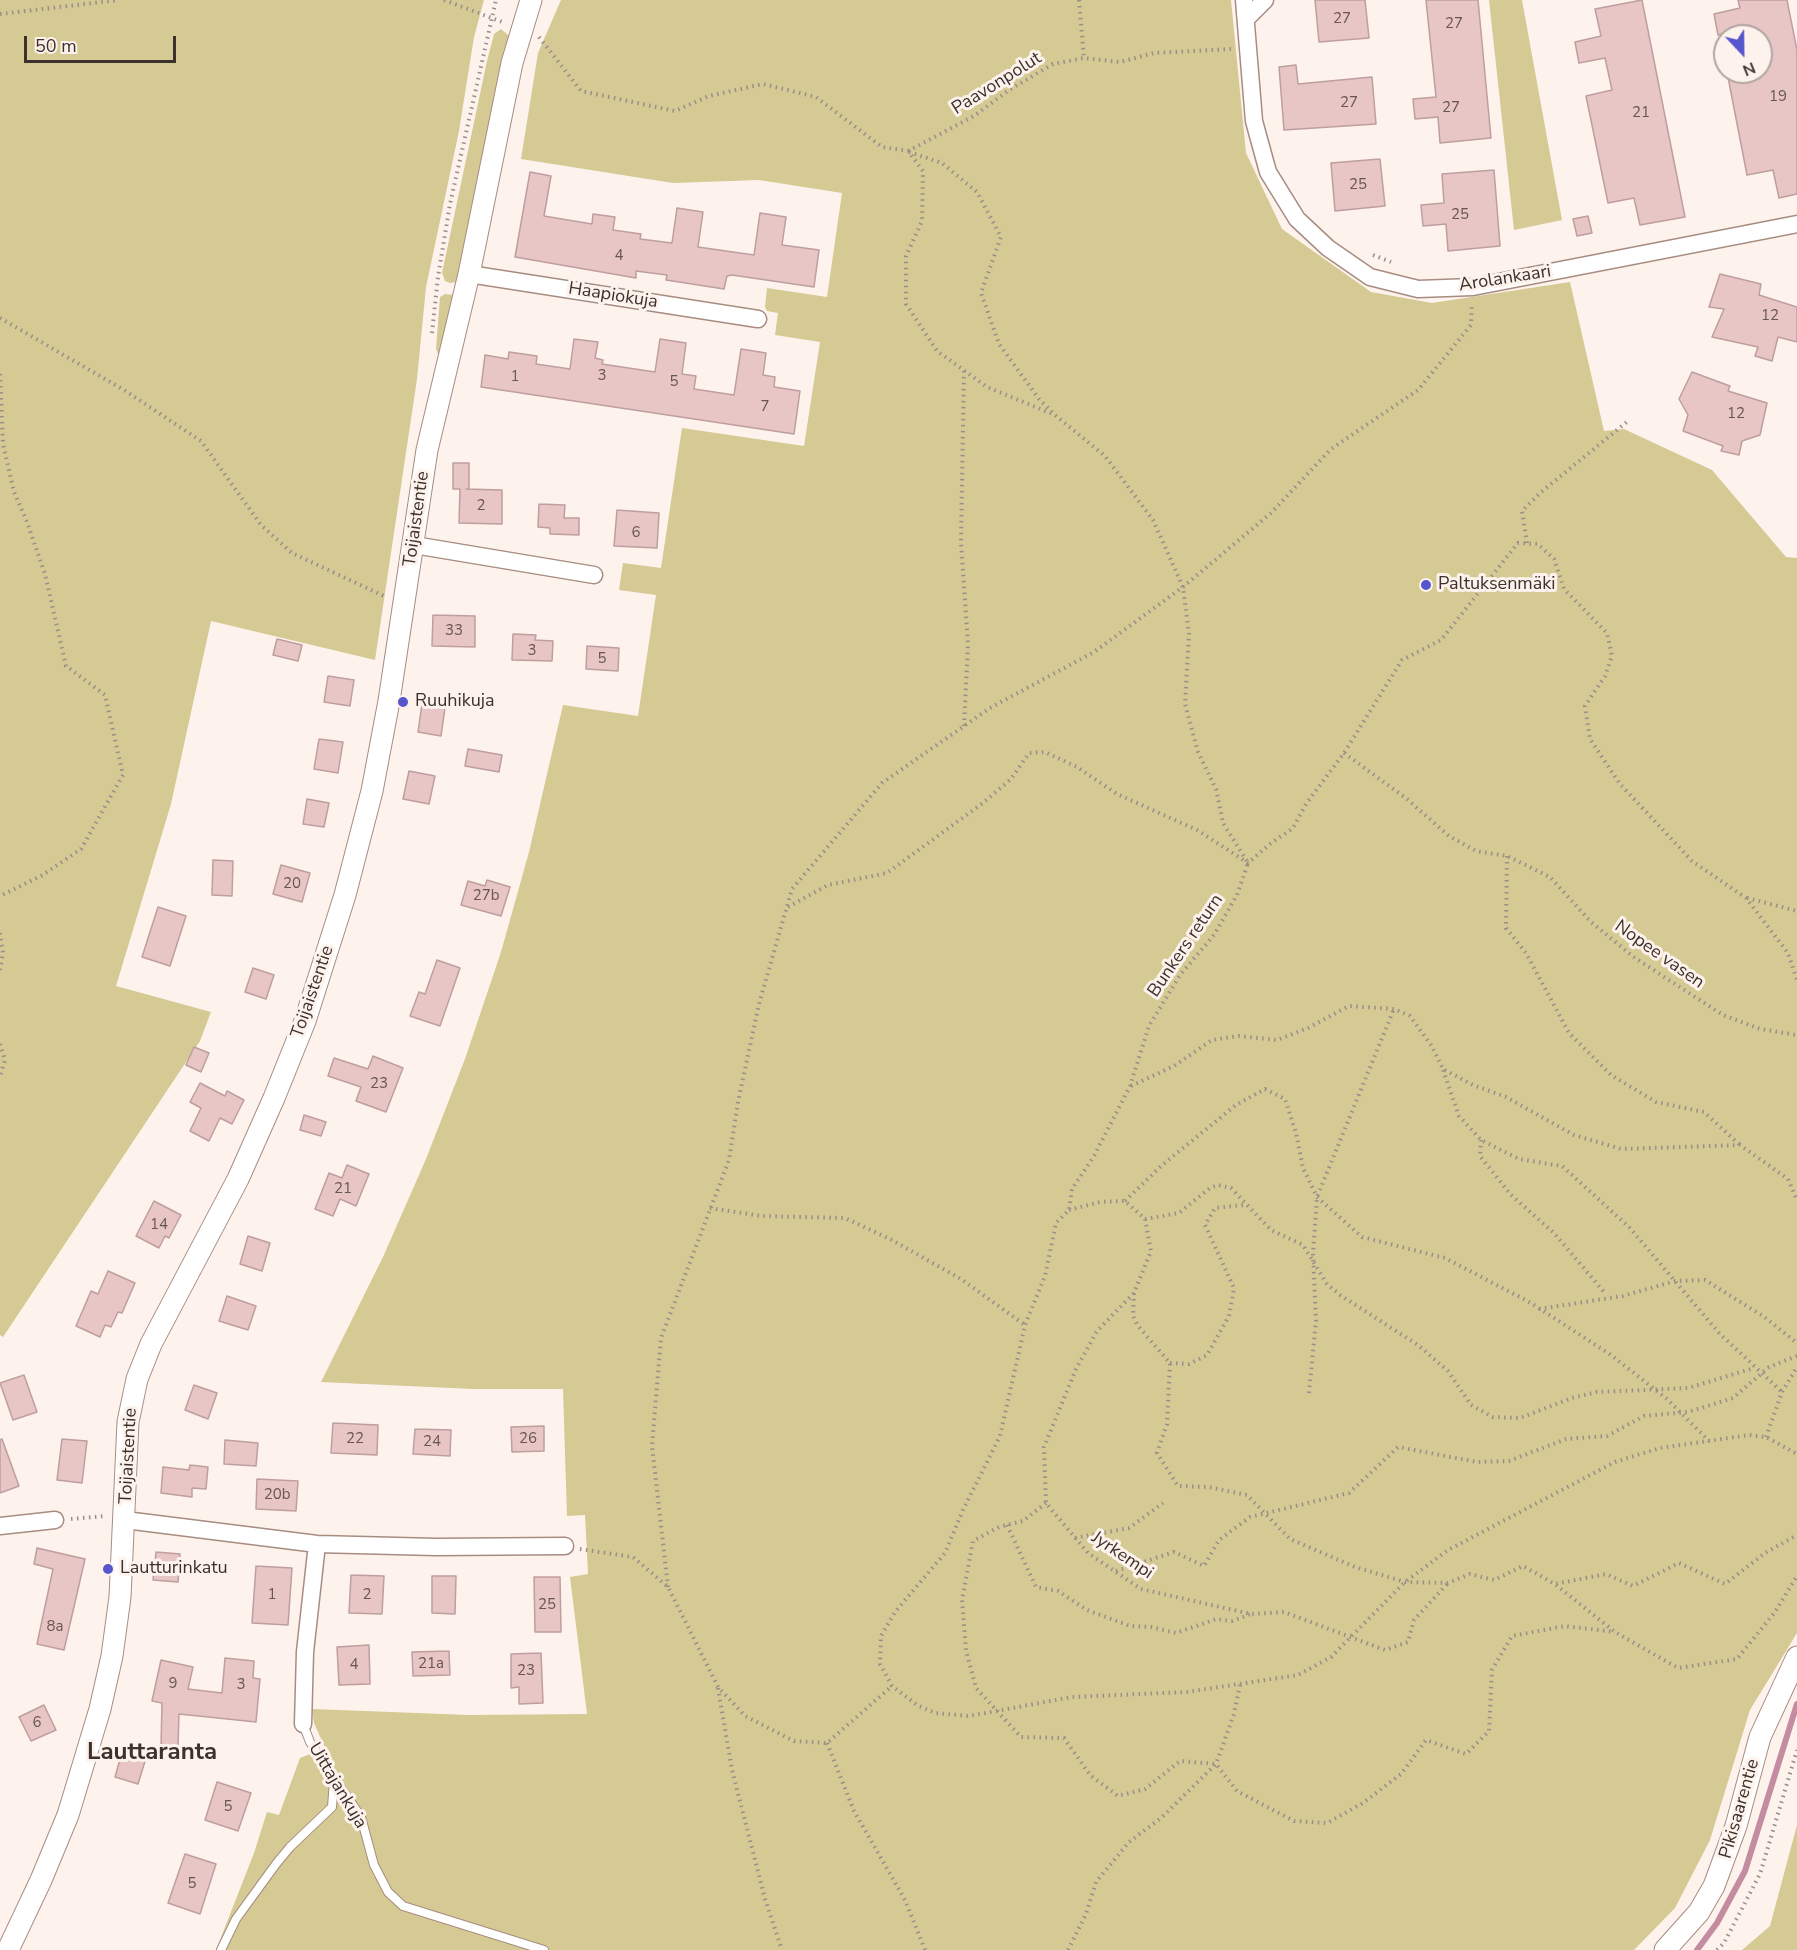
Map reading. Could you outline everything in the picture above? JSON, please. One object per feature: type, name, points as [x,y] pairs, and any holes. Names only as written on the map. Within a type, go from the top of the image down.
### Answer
[{"type":"street","name":"Toijaistentie","points":[[8,1950],[68,1815],[100,1709],[112,1656],[120,1598],[119,1518],[128,1422],[140,1371],[151,1344],[238,1179],[274,1098],[305,1021],[345,895],[381,743],[414,545],[427,450],[469,274],[522,28],[531,0]]},
{"type":"street","name":"Arolankaari","points":[[1244,0],[1254,121],[1260,150],[1268,172],[1297,219],[1328,248],[1370,277],[1418,289],[1473,287],[1797,224]]},
{"type":"street","points":[[1246,20],[1265,0]]},
{"type":"street","name":"Haapiokuja","points":[[469,274],[758,319]]},
{"type":"street","points":[[414,545],[594,575]]},
{"type":"street","points":[[119,1518],[317,1544],[436,1547],[566,1546]]},
{"type":"street","points":[[0,1526],[55,1520]]},
{"type":"street","name":"Uittajankuja","points":[[303,1724],[305,1652],[317,1544]]},
{"type":"street","name":"Pikisaarentie","points":[[1665,1950],[1699,1912],[1714,1886],[1736,1826],[1760,1737],[1797,1657]]},
{"type":"lane","name":"Uittajankuja","points":[[303,1724],[310,1742],[360,1817],[374,1864],[388,1892],[403,1906],[544,1950]]},
{"type":"lane","points":[[221,1950],[236,1918],[276,1864],[290,1847],[332,1807],[334,1781]]},
{"type":"path","points":[[0,14],[119,0]]},
{"type":"path","points":[[444,0],[491,20]]},
{"type":"path","points":[[431,341],[448,214],[496,0]]},
{"type":"path","points":[[1079,0],[1084,58]]},
{"type":"path","points":[[522,28],[541,38],[580,91],[675,111],[709,96],[763,84],[816,97],[882,147],[908,151],[942,163],[977,192],[1001,237],[981,293],[999,344],[1039,399],[1105,456],[1153,520],[1183,587],[1189,634],[1185,704],[1198,752],[1216,789],[1223,823],[1248,863]]},
{"type":"path","name":"Paavonpolut","points":[[908,151],[974,116],[1009,90],[1053,64],[1084,58],[1120,62],[1154,53],[1248,48]]},
{"type":"path","points":[[908,151],[923,171],[922,221],[906,256],[906,304],[937,351],[987,387],[1055,415]]},
{"type":"path","points":[[1365,250],[1397,264]]},
{"type":"path","points":[[782,1950],[765,1899],[732,1770],[718,1687],[668,1587],[652,1446],[661,1338],[729,1160],[738,1102],[759,1004],[792,889],[882,783],[990,708],[1094,652],[1183,587],[1271,513],[1331,449],[1418,390],[1471,325],[1473,287]]},
{"type":"path","points":[[0,318],[124,390],[201,441],[261,525],[292,553],[390,599],[391,591]]},
{"type":"path","points":[[963,726],[968,644],[961,542],[964,370]]},
{"type":"path","points":[[0,375],[5,454],[14,492],[45,574],[66,666],[105,695],[123,775],[81,849],[41,876],[0,896]]},
{"type":"path","points":[[1527,543],[1522,511],[1540,493],[1628,421]]},
{"type":"path","points":[[1248,863],[1270,843],[1293,828],[1306,804],[1344,753],[1402,660],[1441,640],[1518,543],[1538,544],[1554,559],[1564,589],[1607,633],[1612,656],[1605,676],[1585,706],[1590,739],[1620,784],[1692,861],[1746,898],[1788,953],[1797,980]]},
{"type":"path","points":[[788,907],[828,885],[887,873],[983,803],[1011,778],[1029,753],[1046,752],[1077,767],[1117,794],[1197,830],[1248,863]]},
{"type":"path","name":"Nopee vasen","points":[[1344,753],[1407,799],[1449,836],[1476,851],[1507,856],[1550,877],[1591,922],[1635,958],[1723,1015],[1760,1029],[1797,1035]]},
{"type":"path","points":[[1507,856],[1506,928],[1526,953],[1569,1033],[1611,1075],[1656,1102],[1704,1112],[1740,1145],[1788,1179],[1797,1200]]},
{"type":"path","name":"Bunkers return","points":[[892,1686],[880,1664],[881,1636],[895,1612],[945,1553],[963,1510],[1000,1436],[1025,1325],[1045,1276],[1056,1223],[1069,1210],[1072,1189],[1094,1156],[1130,1086],[1149,1026],[1180,975],[1214,935],[1237,895],[1248,863]]},
{"type":"path","points":[[1746,898],[1797,911]]},
{"type":"path","points":[[0,933],[3,953],[0,970]]},
{"type":"path","points":[[1130,1086],[1174,1066],[1212,1040],[1239,1036],[1277,1040],[1308,1028],[1349,1006],[1394,1008],[1410,1016],[1431,1045],[1443,1070],[1459,1116],[1481,1140],[1519,1159],[1562,1166],[1629,1227],[1719,1333],[1782,1392]]},
{"type":"path","points":[[1309,1393],[1316,1321],[1313,1262],[1317,1197],[1394,1008]]},
{"type":"path","points":[[0,1044],[5,1060],[0,1076]]},
{"type":"path","points":[[1443,1070],[1473,1085],[1506,1097],[1574,1135],[1621,1149],[1740,1145]]},
{"type":"path","points":[[1069,1210],[1100,1202],[1125,1201],[1161,1166],[1236,1105],[1265,1089],[1285,1099],[1296,1133],[1303,1168],[1317,1197],[1362,1237],[1445,1258],[1539,1309],[1611,1355],[1658,1391],[1709,1441]]},
{"type":"path","points":[[1481,1140],[1480,1156],[1511,1195],[1554,1233],[1604,1292]]},
{"type":"path","points":[[1145,1219],[1179,1213],[1210,1188],[1218,1185],[1232,1188],[1244,1204],[1271,1230],[1303,1245],[1327,1284],[1340,1295],[1418,1345],[1448,1371],[1471,1405],[1493,1417],[1520,1418],[1572,1398],[1597,1392],[1688,1388],[1754,1368]]},
{"type":"path","points":[[1125,1201],[1145,1219],[1150,1251],[1134,1293],[1133,1316],[1138,1326],[1170,1363],[1167,1424],[1157,1453],[1178,1486],[1208,1487],[1247,1495],[1290,1539],[1355,1567],[1405,1582],[1448,1583],[1470,1574],[1494,1580],[1523,1566],[1555,1584],[1615,1632],[1678,1668],[1737,1659],[1774,1612],[1797,1576]]},
{"type":"path","points":[[1170,1363],[1189,1364],[1207,1355],[1229,1316],[1234,1288],[1204,1225],[1215,1208],[1244,1204]]},
{"type":"path","points":[[710,1208],[761,1215],[845,1218],[890,1239],[961,1278],[1025,1325]]},
{"type":"path","points":[[1539,1309],[1623,1296],[1675,1281],[1705,1280],[1763,1316],[1797,1343]]},
{"type":"path","points":[[1134,1293],[1097,1331],[1076,1369],[1044,1447],[1046,1503],[1023,1521],[1007,1525],[973,1541],[962,1600],[966,1650],[976,1688],[995,1712],[1021,1737],[1064,1738],[1090,1775],[1118,1796],[1145,1789],[1180,1761],[1216,1764],[1237,1791],[1294,1821],[1327,1822],[1364,1803],[1401,1774],[1426,1740],[1466,1754],[1489,1731],[1492,1670],[1512,1636],[1565,1626],[1615,1632]]},
{"type":"path","points":[[1115,1572],[1174,1552],[1204,1566],[1219,1540],[1250,1517],[1327,1501],[1349,1493],[1398,1447],[1477,1462],[1509,1461],[1566,1439],[1607,1436],[1644,1416],[1681,1413],[1733,1398],[1769,1368],[1797,1356]]},
{"type":"path","points":[[1766,1437],[1782,1392],[1797,1367]]},
{"type":"path","points":[[718,1687],[746,1716],[755,1721],[794,1741],[827,1743],[892,1686],[916,1705],[935,1713],[969,1716],[1072,1697],[1187,1692],[1298,1675],[1331,1656],[1405,1582],[1448,1550],[1615,1462],[1660,1448],[1749,1435],[1766,1437],[1797,1454]]},
{"type":"path","name":"Jyrkempi","points":[[1046,1503],[1088,1553],[1141,1589],[1251,1614],[1284,1612],[1384,1650],[1408,1642],[1414,1620],[1448,1583]]},
{"type":"path","points":[[1074,1538],[1129,1528],[1163,1503]]},
{"type":"path","points":[[55,1520],[119,1518]]},
{"type":"path","points":[[1007,1525],[1036,1587],[1058,1591],[1087,1611],[1130,1626],[1151,1627],[1176,1633],[1216,1619],[1232,1621],[1251,1614]]},
{"type":"path","points":[[1555,1584],[1606,1574],[1633,1586],[1679,1563],[1725,1584],[1766,1553],[1797,1535]]},
{"type":"path","points":[[566,1546],[633,1557],[668,1587]]},
{"type":"path","points":[[1068,1950],[1086,1914],[1096,1882],[1129,1842],[1161,1818],[1216,1764],[1234,1714],[1240,1685]]},
{"type":"path","points":[[827,1743],[854,1811],[905,1900],[925,1950]]},
{"type":"path","points":[[1717,1950],[1724,1943],[1760,1874],[1797,1750]]},
{"type":"shaded area","points":[[0,0],[484,0],[474,37],[459,131],[426,287],[417,379],[375,660],[211,621],[171,804],[116,986],[211,1012],[200,1041],[3,1337],[0,1335]]},
{"type":"shaded area","points":[[561,0],[1231,0],[1246,153],[1282,229],[1371,292],[1432,303],[1570,282],[1604,431],[1624,429],[1712,470],[1786,557],[1797,558],[1797,1633],[1750,1710],[1710,1840],[1675,1908],[1634,1950],[216,1950],[254,1853],[267,1812],[279,1815],[300,1758],[325,1748],[314,1723],[312,1709],[469,1715],[587,1714],[570,1577],[588,1574],[585,1515],[567,1516],[563,1389],[473,1389],[321,1382],[383,1257],[426,1159],[465,1059],[501,952],[529,852],[563,705],[638,716],[656,595],[619,590],[623,563],[661,568],[682,428],[804,446],[820,342],[775,335],[778,313],[767,311],[765,307],[767,288],[827,297],[842,193],[759,180],[673,183],[521,159],[538,53]]},
{"type":"shaded area","points":[[1489,0],[1522,0],[1562,220],[1514,230]]},
{"type":"shaded area","points":[[501,29],[509,36],[499,73],[456,282],[450,283],[445,281],[442,273],[487,61],[494,34]]},
{"type":"shaded area","points":[[445,294],[453,295],[439,356],[436,349],[440,297]]},
{"type":"shaded area","points":[[1797,1825],[1797,1950],[1742,1950],[1770,1926]]},
{"type":"building","points":[[1315,0],[1365,0],[1369,38],[1319,42]]},
{"type":"building","points":[[1426,0],[1478,0],[1491,138],[1440,143],[1438,117],[1415,119],[1413,99],[1436,97]]},
{"type":"building","points":[[1642,0],[1685,217],[1640,225],[1634,198],[1608,203],[1586,96],[1612,90],[1605,58],[1579,63],[1575,42],[1601,36],[1595,9]]},
{"type":"building","points":[[1738,0],[1787,0],[1797,50],[1797,194],[1779,198],[1773,170],[1747,175],[1729,84],[1773,84],[1773,24],[1716,24],[1714,14],[1740,8]]},
{"type":"building","points":[[1296,65],[1298,84],[1372,77],[1376,124],[1284,130],[1279,67]]},
{"type":"building","points":[[1380,159],[1385,206],[1335,211],[1331,163]]},
{"type":"building","points":[[1494,170],[1500,246],[1448,251],[1446,224],[1423,226],[1421,205],[1444,203],[1442,174]]},
{"type":"building","points":[[530,172],[551,176],[544,216],[592,224],[593,214],[615,217],[613,230],[641,234],[640,239],[672,243],[677,208],[703,212],[698,247],[754,255],[760,213],[786,217],[782,245],[819,250],[814,287],[732,275],[727,276],[724,289],[666,280],[667,275],[636,271],[636,278],[515,257]]},
{"type":"building","points":[[1588,216],[1592,233],[1577,236],[1573,219]]},
{"type":"building","points":[[1720,274],[1761,284],[1759,295],[1797,307],[1797,342],[1778,337],[1772,361],[1755,356],[1758,347],[1712,337],[1724,309],[1709,307]]},
{"type":"building","points":[[574,339],[598,342],[595,358],[603,360],[602,364],[655,372],[660,339],[686,343],[682,374],[696,376],[694,389],[734,395],[741,349],[766,353],[763,375],[775,377],[774,387],[800,391],[794,434],[481,387],[485,355],[508,359],[509,352],[537,356],[536,364],[570,369]]},
{"type":"building","points":[[1692,372],[1730,386],[1728,391],[1767,403],[1760,435],[1742,441],[1739,455],[1721,451],[1723,446],[1683,431],[1688,415],[1679,399]]},
{"type":"building","points":[[453,463],[469,463],[469,489],[466,489],[502,490],[502,524],[459,523],[460,489],[453,489]]},
{"type":"building","points":[[539,504],[565,505],[564,518],[579,518],[579,535],[550,534],[550,528],[538,527]]},
{"type":"building","points":[[617,510],[659,513],[657,548],[614,546]]},
{"type":"building","points":[[433,615],[475,616],[475,647],[432,646]]},
{"type":"building","points":[[513,634],[536,635],[535,640],[553,641],[552,661],[512,660]]},
{"type":"building","points":[[277,639],[302,645],[298,661],[273,655]]},
{"type":"building","points":[[587,646],[619,648],[618,671],[586,669]]},
{"type":"building","points":[[328,676],[354,680],[350,706],[324,702]]},
{"type":"building","points":[[422,704],[445,708],[441,736],[418,732]]},
{"type":"building","points":[[319,739],[343,742],[338,773],[314,769]]},
{"type":"building","points":[[468,749],[502,755],[499,772],[465,766]]},
{"type":"building","points":[[409,771],[435,776],[429,804],[403,799]]},
{"type":"building","points":[[307,799],[329,803],[324,827],[303,824]]},
{"type":"building","points":[[213,860],[233,861],[232,896],[212,895]]},
{"type":"building","points":[[281,865],[310,873],[302,902],[273,894]]},
{"type":"building","points":[[487,880],[510,887],[501,916],[461,905],[468,881],[485,886]]},
{"type":"building","points":[[158,907],[186,916],[170,966],[142,957]]},
{"type":"building","points":[[437,960],[460,968],[440,1026],[410,1016],[419,992],[425,994]]},
{"type":"building","points":[[253,968],[274,975],[266,999],[245,992]]},
{"type":"building","points":[[194,1047],[209,1053],[201,1072],[186,1065]]},
{"type":"building","points":[[373,1056],[403,1068],[386,1112],[356,1101],[361,1087],[328,1076],[334,1058],[368,1069]]},
{"type":"building","points":[[200,1083],[225,1096],[227,1091],[244,1100],[232,1124],[220,1118],[209,1141],[190,1131],[201,1108],[190,1102]]},
{"type":"building","points":[[304,1115],[326,1122],[321,1136],[300,1130]]},
{"type":"building","points":[[347,1165],[369,1174],[356,1206],[340,1199],[333,1216],[315,1209],[329,1173],[342,1178]]},
{"type":"building","points":[[154,1201],[181,1215],[169,1238],[165,1236],[159,1248],[136,1236]]},
{"type":"building","points":[[248,1236],[270,1243],[262,1271],[240,1264]]},
{"type":"building","points":[[108,1271],[135,1283],[122,1313],[118,1312],[111,1327],[105,1325],[100,1337],[76,1326],[91,1291],[98,1294]]},
{"type":"building","points":[[227,1296],[256,1306],[248,1330],[219,1321]]},
{"type":"building","points":[[24,1375],[37,1412],[13,1420],[0,1383]]},
{"type":"building","points":[[194,1385],[217,1393],[208,1419],[185,1410]]},
{"type":"building","points":[[333,1423],[378,1425],[377,1455],[331,1453]]},
{"type":"building","points":[[544,1426],[544,1451],[512,1452],[511,1427]]},
{"type":"building","points":[[415,1429],[451,1430],[450,1456],[413,1454]]},
{"type":"building","points":[[2,1439],[19,1486],[0,1493],[0,1440]]},
{"type":"building","points":[[62,1439],[87,1441],[82,1483],[57,1480]]},
{"type":"building","points":[[225,1440],[258,1443],[256,1466],[224,1464]]},
{"type":"building","points":[[190,1465],[208,1467],[206,1489],[192,1488],[192,1497],[161,1493],[163,1467],[189,1470]]},
{"type":"building","points":[[257,1479],[298,1481],[296,1511],[256,1509]]},
{"type":"building","points":[[37,1548],[85,1559],[64,1650],[37,1644],[53,1569],[34,1564]]},
{"type":"building","points":[[156,1552],[180,1554],[178,1582],[153,1580]]},
{"type":"building","points":[[256,1566],[292,1568],[288,1625],[252,1623]]},
{"type":"building","points":[[351,1575],[384,1576],[382,1614],[349,1613]]},
{"type":"building","points":[[432,1576],[456,1576],[455,1614],[432,1613]]},
{"type":"building","points":[[534,1577],[560,1577],[561,1632],[535,1632]]},
{"type":"building","points":[[369,1645],[370,1684],[339,1685],[337,1647]]},
{"type":"building","points":[[449,1651],[450,1675],[413,1676],[412,1652]]},
{"type":"building","points":[[541,1653],[543,1703],[519,1704],[519,1687],[511,1688],[511,1654]]},
{"type":"building","points":[[225,1658],[254,1661],[253,1678],[260,1679],[256,1722],[179,1714],[178,1747],[161,1746],[162,1703],[152,1701],[161,1660],[193,1667],[188,1689],[222,1693]]},
{"type":"building","points":[[44,1705],[56,1730],[31,1741],[19,1717]]},
{"type":"building","points":[[122,1752],[146,1758],[138,1784],[115,1777]]},
{"type":"building","points":[[217,1782],[251,1793],[238,1831],[205,1820]]},
{"type":"building","points":[[185,1854],[216,1864],[200,1914],[168,1903]]},
{"type":"waterway","points":[[1697,1950],[1717,1923],[1745,1871],[1797,1704]]},
{"type":"place","name":"Paltuksenmäki","points":[[1426,585]]},
{"type":"place","name":"Ruuhikuja","points":[[403,702]]},
{"type":"place","name":"Lautturinkatu","points":[[108,1569]]},
{"type":"district","name":"Lauttaranta","points":[[152,1753]]}]
